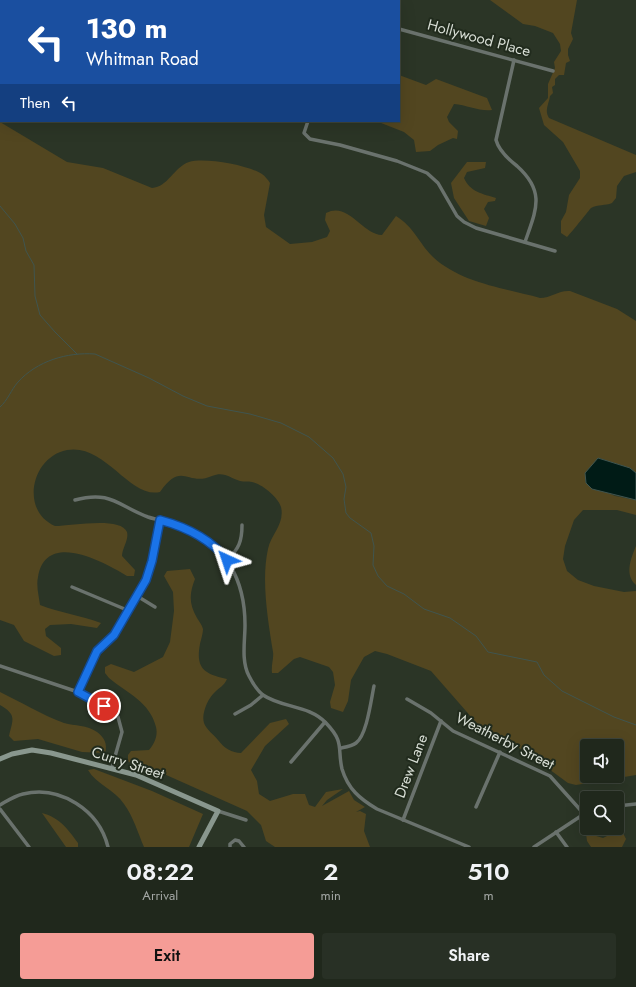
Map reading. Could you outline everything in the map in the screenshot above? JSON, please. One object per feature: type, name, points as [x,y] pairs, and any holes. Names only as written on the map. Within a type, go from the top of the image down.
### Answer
[{"type":"street","name":"Hollywood Place","points":[[400,29],[553,71]]},
{"type":"street","points":[[514,60],[496,140],[504,154],[526,175],[537,198],[537,208],[526,242]]},
{"type":"street","points":[[308,122],[305,135],[316,140],[340,145],[397,162],[427,173],[438,183],[457,216],[464,222],[476,228],[555,251]]},
{"type":"street","points":[[75,500],[101,496],[116,501],[129,509],[193,532],[214,546],[232,567],[242,596],[246,671],[263,695],[313,713],[325,722],[333,731],[341,748],[341,761],[345,778],[357,796],[377,809],[469,847]]},
{"type":"street","points":[[78,692],[97,651],[114,635],[127,610],[146,580],[152,561],[160,520]]},
{"type":"street","points":[[227,560],[240,544],[242,525]]},
{"type":"street","points":[[72,587],[127,610]]},
{"type":"street","points":[[137,596],[155,607]]},
{"type":"street","points":[[0,666],[78,692],[104,706],[118,717],[122,732],[112,768]]},
{"type":"street","points":[[341,748],[352,745],[360,738],[364,731],[374,686]]},
{"type":"street","points":[[235,714],[251,705],[263,695]]},
{"type":"street","name":"Weatherby Street","points":[[407,699],[432,713],[453,731],[550,776],[580,807]]},
{"type":"street","name":"Drew Lane","points":[[403,820],[441,721]]},
{"type":"street","points":[[291,762],[325,722]]},
{"type":"street","name":"Curry Street","points":[[0,759],[21,752],[41,750],[112,768],[142,778],[218,811],[246,820]]},
{"type":"street","points":[[476,807],[500,752]]},
{"type":"street","points":[[0,804],[12,798],[33,793],[53,793],[62,796],[73,801],[85,810],[99,824],[108,847]]},
{"type":"street","points":[[624,805],[636,804]]},
{"type":"street","points":[[0,809],[29,847]]},
{"type":"street","points":[[199,847],[218,811]]},
{"type":"street","points":[[534,847],[580,817]]},
{"type":"street","points":[[556,832],[567,847]]},
{"type":"street","points":[[230,847],[230,844],[235,840],[239,841],[244,847]]},
{"type":"shaded area","points":[[490,0],[577,0],[571,33],[573,39],[568,49],[570,61],[566,63],[564,75],[559,75],[555,79],[555,85],[552,87],[553,93],[550,96],[547,107],[549,118],[636,155],[636,172],[624,176],[617,186],[616,198],[612,203],[591,208],[567,237],[561,233],[561,221],[566,212],[569,195],[580,178],[580,171],[563,142],[544,125],[539,108],[548,98],[548,84],[555,68],[554,62],[561,51],[560,44],[553,33],[535,26],[523,24]]},
{"type":"shaded area","points":[[400,75],[426,85],[436,79],[487,98],[492,110],[483,110],[454,104],[447,117],[449,122],[458,131],[457,139],[453,138],[438,145],[430,151],[416,152],[414,140],[404,132],[379,122],[400,122]]},
{"type":"shaded area","points":[[0,122],[67,162],[103,168],[152,188],[158,187],[167,181],[179,168],[189,162],[205,160],[215,161],[247,168],[262,174],[270,183],[264,215],[266,227],[290,244],[312,242],[327,237],[330,231],[325,220],[326,213],[334,210],[348,214],[368,229],[382,235],[396,216],[408,225],[433,257],[456,273],[484,284],[540,298],[570,291],[617,309],[636,321],[636,473],[630,468],[599,458],[585,473],[586,483],[615,496],[636,500],[636,515],[617,510],[583,510],[574,520],[565,546],[563,559],[567,571],[578,580],[594,586],[624,592],[636,591],[636,775],[624,777],[624,739],[580,739],[580,783],[588,783],[576,785],[568,783],[542,764],[534,756],[480,727],[431,671],[387,654],[375,651],[364,657],[351,680],[348,701],[343,712],[331,708],[330,702],[335,685],[333,672],[329,667],[300,657],[294,659],[278,673],[272,673],[273,654],[266,600],[265,574],[268,549],[281,519],[281,507],[277,499],[260,485],[252,482],[240,481],[220,474],[203,479],[180,476],[174,478],[160,492],[149,492],[127,480],[105,462],[81,450],[67,450],[55,455],[45,463],[38,473],[34,485],[34,497],[37,509],[44,519],[55,526],[106,523],[123,527],[127,532],[127,535],[122,556],[135,570],[134,576],[127,576],[105,564],[77,554],[64,552],[52,555],[43,563],[37,580],[40,605],[101,623],[97,628],[71,624],[50,625],[45,629],[46,636],[61,648],[61,655],[54,656],[24,641],[14,625],[0,620]]},
{"type":"shaded area","points":[[467,162],[486,162],[485,168],[467,172],[464,178],[473,189],[482,194],[496,198],[495,201],[488,202],[484,209],[489,218],[486,226],[469,221],[454,198],[451,183]]},
{"type":"shaded area","points":[[636,546],[636,585],[632,581],[629,571]]},
{"type":"shaded area","points":[[190,569],[195,579],[191,594],[192,608],[203,629],[199,660],[201,665],[208,673],[227,679],[212,695],[208,702],[203,715],[205,725],[226,748],[234,752],[241,753],[270,723],[286,719],[289,724],[265,746],[251,770],[257,781],[259,794],[270,801],[293,794],[305,794],[309,805],[315,807],[326,792],[343,789],[327,800],[322,806],[349,791],[354,800],[365,807],[356,812],[360,811],[366,814],[364,831],[370,847],[275,847],[266,841],[261,825],[247,811],[164,774],[138,770],[128,761],[128,755],[131,751],[149,750],[156,739],[156,727],[149,711],[137,699],[109,678],[105,673],[105,667],[111,664],[134,672],[163,657],[170,642],[174,611],[173,592],[164,576],[167,571]]},
{"type":"shaded area","points":[[0,692],[56,720],[93,730],[105,741],[105,753],[82,752],[38,739],[14,741],[9,736],[12,718],[9,712],[0,705]]},
{"type":"shaded area","points":[[94,769],[152,791],[203,814],[189,847],[144,847],[133,819],[127,809],[116,795],[91,775],[88,770]]},
{"type":"shaded area","points":[[42,813],[63,824],[78,843],[78,847],[66,847]]},
{"type":"shaded area","points":[[586,835],[603,838],[609,835],[624,835],[626,839],[622,847],[591,847],[587,841]]},
{"type":"water","points":[[598,458],[630,468],[636,473],[636,500],[592,489],[586,483],[585,473]]},
{"type":"waterway","points":[[0,206],[15,224],[23,238],[26,251],[34,265],[35,296],[40,315],[77,354]]},
{"type":"waterway","points":[[0,407],[18,382],[34,368],[63,356],[95,354],[207,406],[250,414],[281,423],[309,437],[333,458],[343,474],[346,487],[344,499],[346,513],[350,518],[371,533],[374,546],[373,565],[378,576],[387,586],[404,594],[424,609],[450,618],[476,636],[488,652],[537,662],[544,675],[562,691],[614,717],[636,725]]},
{"type":"route","points":[[104,706],[78,692],[97,651],[114,635],[127,610],[146,580],[152,561],[160,520],[170,522],[193,532],[214,546],[227,560]]}]
